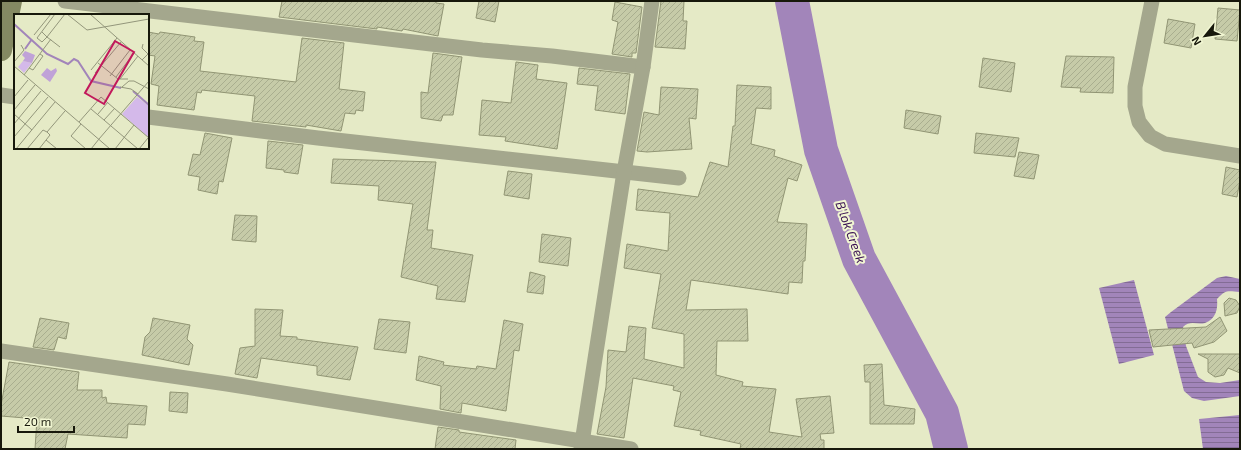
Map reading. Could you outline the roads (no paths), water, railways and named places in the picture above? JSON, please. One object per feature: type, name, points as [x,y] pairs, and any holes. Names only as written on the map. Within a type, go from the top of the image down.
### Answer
[{"type":"street","points":[[1,50],[11,1]]},
{"type":"street","points":[[65,1],[482,50],[552,56],[643,67]]},
{"type":"street","points":[[581,445],[624,172],[643,67],[652,1]]},
{"type":"street","points":[[1152,1],[1135,87],[1135,106],[1139,122],[1150,136],[1165,144],[1240,156]]},
{"type":"street","points":[[1,95],[14,97]]},
{"type":"street","points":[[149,117],[366,144],[679,178]]},
{"type":"street","points":[[1,351],[227,384],[581,445],[631,449]]},
{"type":"waterway","name":"B'lok Creek","points":[[792,1],[821,150],[859,259],[942,413],[951,449]]}]
